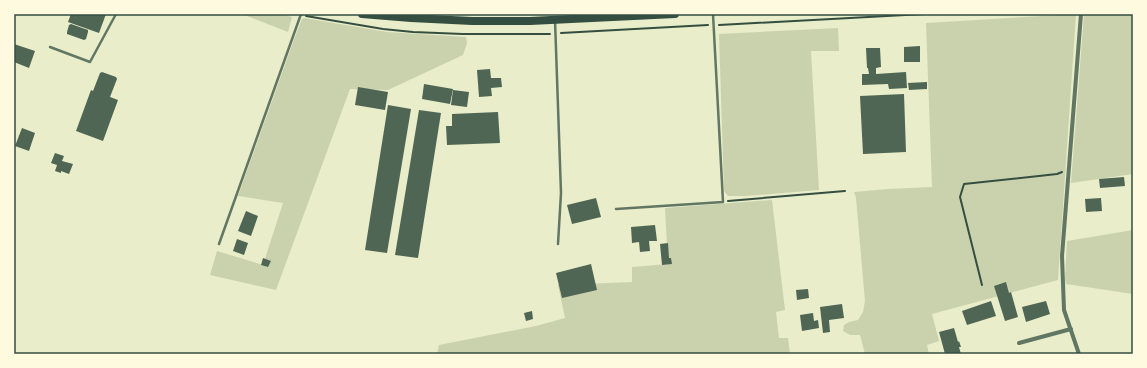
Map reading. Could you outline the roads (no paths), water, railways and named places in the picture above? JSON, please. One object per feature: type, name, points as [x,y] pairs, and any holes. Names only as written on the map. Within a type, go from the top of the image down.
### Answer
[{"type":"main road","points":[[362,14],[472,21],[530,21],[675,14]]},
{"type":"street","points":[[1080,354],[1064,310],[1062,256],[1081,14]]},
{"type":"street","points":[[1019,343],[1071,329]]},
{"type":"lane","points":[[50,47],[90,62],[116,14]]},
{"type":"lane","points":[[219,244],[301,14]]},
{"type":"lane","points":[[616,209],[723,202],[713,14]]},
{"type":"lane","points":[[555,20],[560,193],[558,244]]}]
